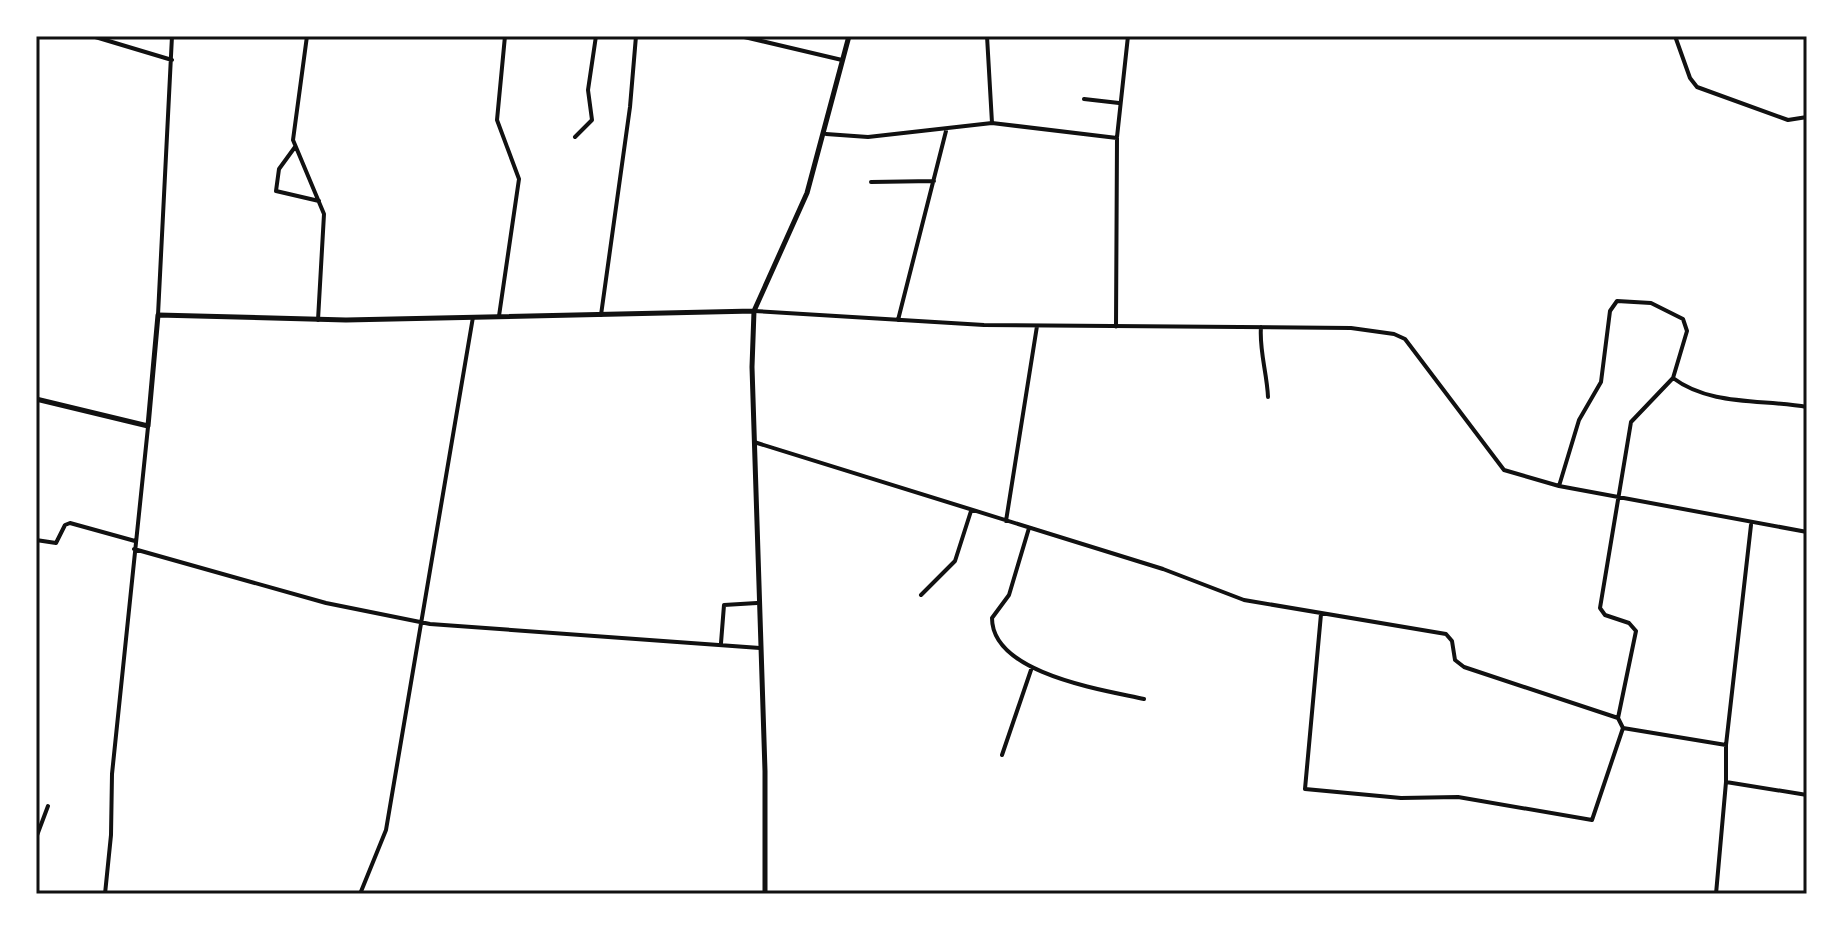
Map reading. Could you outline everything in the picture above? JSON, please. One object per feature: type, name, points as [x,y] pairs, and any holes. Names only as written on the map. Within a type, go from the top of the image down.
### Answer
[{"type":"street","points":[[92,36],[172,60]]},
{"type":"street","points":[[105,894],[111,835],[112,774],[158,315],[172,36]]},
{"type":"street","points":[[307,36],[295,147],[279,169],[276,191],[319,201]]},
{"type":"street","points":[[499,316],[519,179],[497,120],[505,36]]},
{"type":"street","points":[[575,137],[592,120],[588,92],[596,36]]},
{"type":"street","points":[[601,315],[630,107],[636,36]]},
{"type":"street","points":[[740,36],[845,61]]},
{"type":"street","points":[[765,894],[757,603],[754,311],[807,193],[826,134],[849,36]]},
{"type":"street","points":[[987,36],[992,123]]},
{"type":"street","points":[[1116,327],[1117,138],[1128,36]]},
{"type":"street","points":[[1675,36],[1690,78],[1697,87],[1788,120],[1807,117]]},
{"type":"street","points":[[1084,99],[1119,103]]},
{"type":"street","points":[[826,134],[868,137],[946,131],[992,123],[1117,138]]},
{"type":"street","points":[[898,320],[946,131]]},
{"type":"street","points":[[295,147],[324,214],[318,320]]},
{"type":"street","points":[[871,182],[934,181]]},
{"type":"street","points":[[1321,614],[1305,789],[1401,798],[1458,797],[1592,820],[1623,728],[1618,718],[1636,631],[1629,623],[1605,615],[1600,608],[1618,497],[1633,417],[1673,378],[1687,331],[1683,319],[1651,303],[1624,299],[1614,302],[1601,382],[1579,420],[1559,486]]},
{"type":"street","points":[[158,315],[318,320],[754,311],[1037,326],[1351,328],[1401,337],[1499,466],[1509,472],[1559,486],[1807,532]]},
{"type":"street","points":[[360,894],[386,830],[474,316]]},
{"type":"street","points":[[1006,521],[1037,326]]},
{"type":"street","points":[[1261,327],[1259,346],[1266,361],[1268,397]]},
{"type":"street","points":[[1673,378],[1684,387],[1711,397],[1807,407]]},
{"type":"street","points":[[36,399],[148,426]]},
{"type":"street","points":[[754,442],[1163,569],[1244,600],[1446,634],[1452,641],[1455,660],[1464,667],[1618,718]]},
{"type":"street","points":[[921,595],[955,561],[971,511]]},
{"type":"street","points":[[36,540],[56,543],[65,525],[70,523],[135,541]]},
{"type":"street","points":[[1716,894],[1726,782],[1726,745],[1751,524]]},
{"type":"street","points":[[1029,528],[1009,595],[992,618],[992,625],[1009,649],[1055,680],[1144,699]]},
{"type":"street","points":[[134,549],[326,603],[421,623],[760,648]]},
{"type":"street","points":[[721,643],[724,605],[757,603]]},
{"type":"street","points":[[1002,755],[1032,667]]},
{"type":"street","points":[[1623,728],[1726,745]]},
{"type":"street","points":[[1726,782],[1807,795]]},
{"type":"street","points":[[36,838],[48,806]]}]
